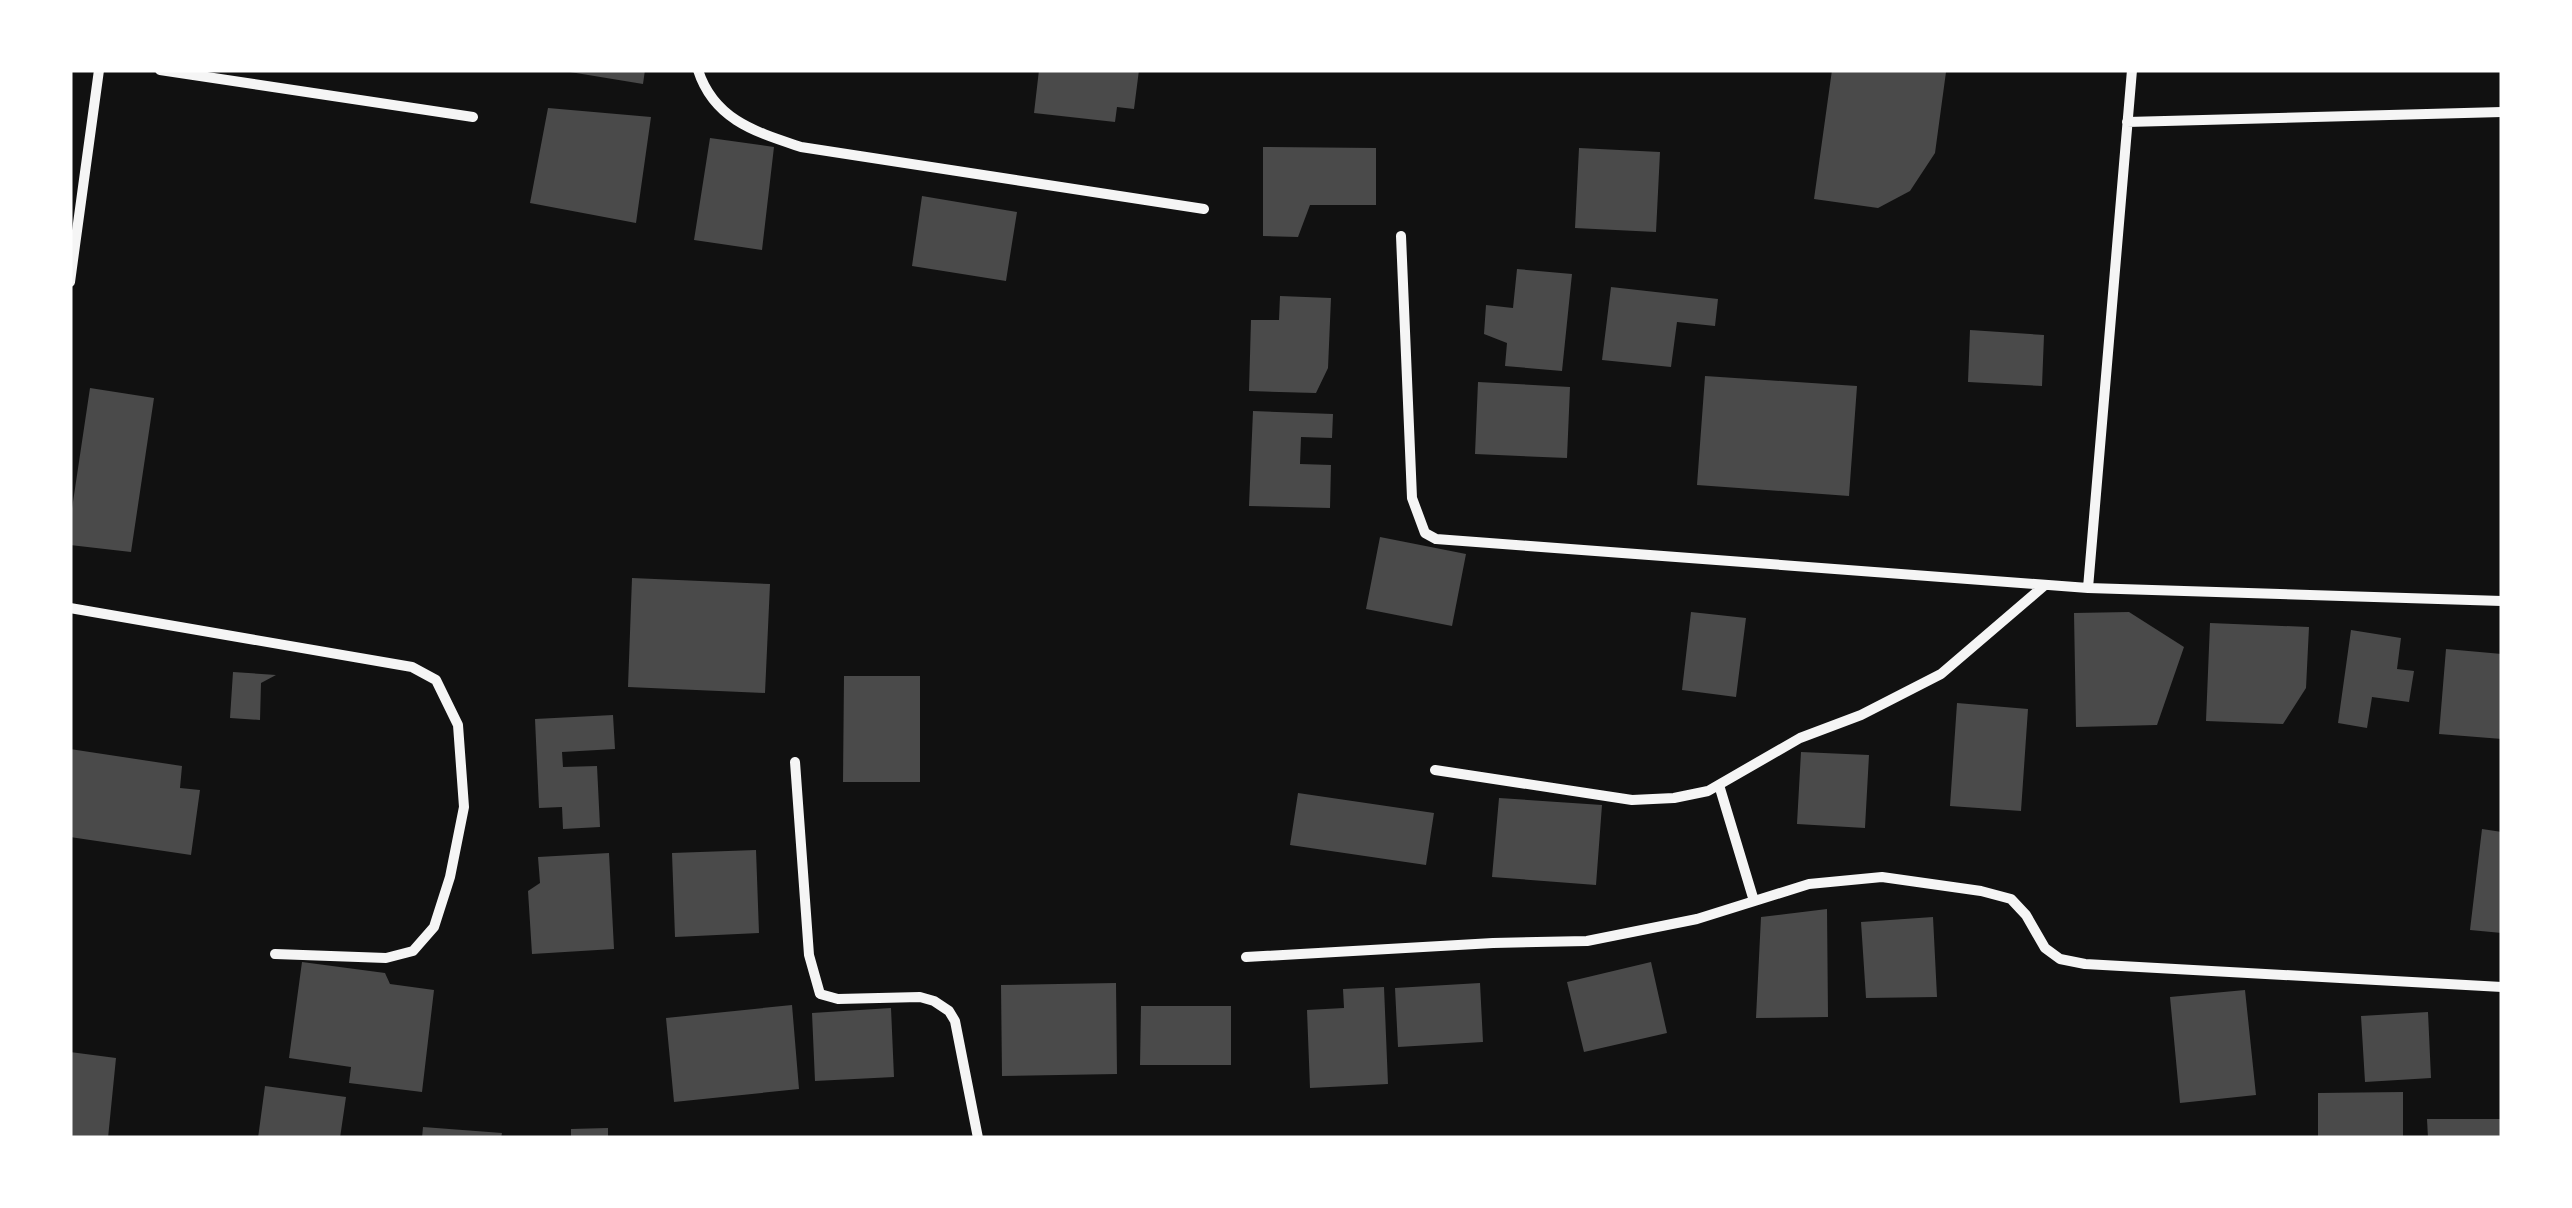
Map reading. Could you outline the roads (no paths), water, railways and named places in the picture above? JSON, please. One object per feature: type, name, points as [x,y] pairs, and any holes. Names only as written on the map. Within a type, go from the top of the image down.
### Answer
[{"type":"street","points":[[70,282],[99,70]]},
{"type":"street","points":[[160,70],[473,117]]},
{"type":"street","points":[[698,70],[706,91],[727,114],[750,130],[800,147],[1204,209]]},
{"type":"street","points":[[2088,588],[2132,70]]},
{"type":"street","points":[[2127,122],[2502,112]]},
{"type":"street","points":[[1401,236],[1412,498],[1425,533],[1436,539],[2088,588],[2502,601]]},
{"type":"street","points":[[1434,770],[1632,800],[1708,791],[1800,738],[1861,715],[1941,674],[2045,585]]},
{"type":"street","points":[[70,608],[412,668],[436,680],[458,725],[464,807],[450,877],[434,927],[414,951],[386,958],[276,954]]},
{"type":"street","points":[[795,762],[809,955],[820,994],[838,999],[920,997],[950,1012],[956,1021],[978,1138]]},
{"type":"street","points":[[1719,785],[1754,902]]},
{"type":"street","points":[[1246,957],[1494,942],[1587,941],[1697,920],[1809,884],[1882,877],[2011,899],[2026,915],[2045,948],[2060,959],[2085,964],[2502,987]]}]
